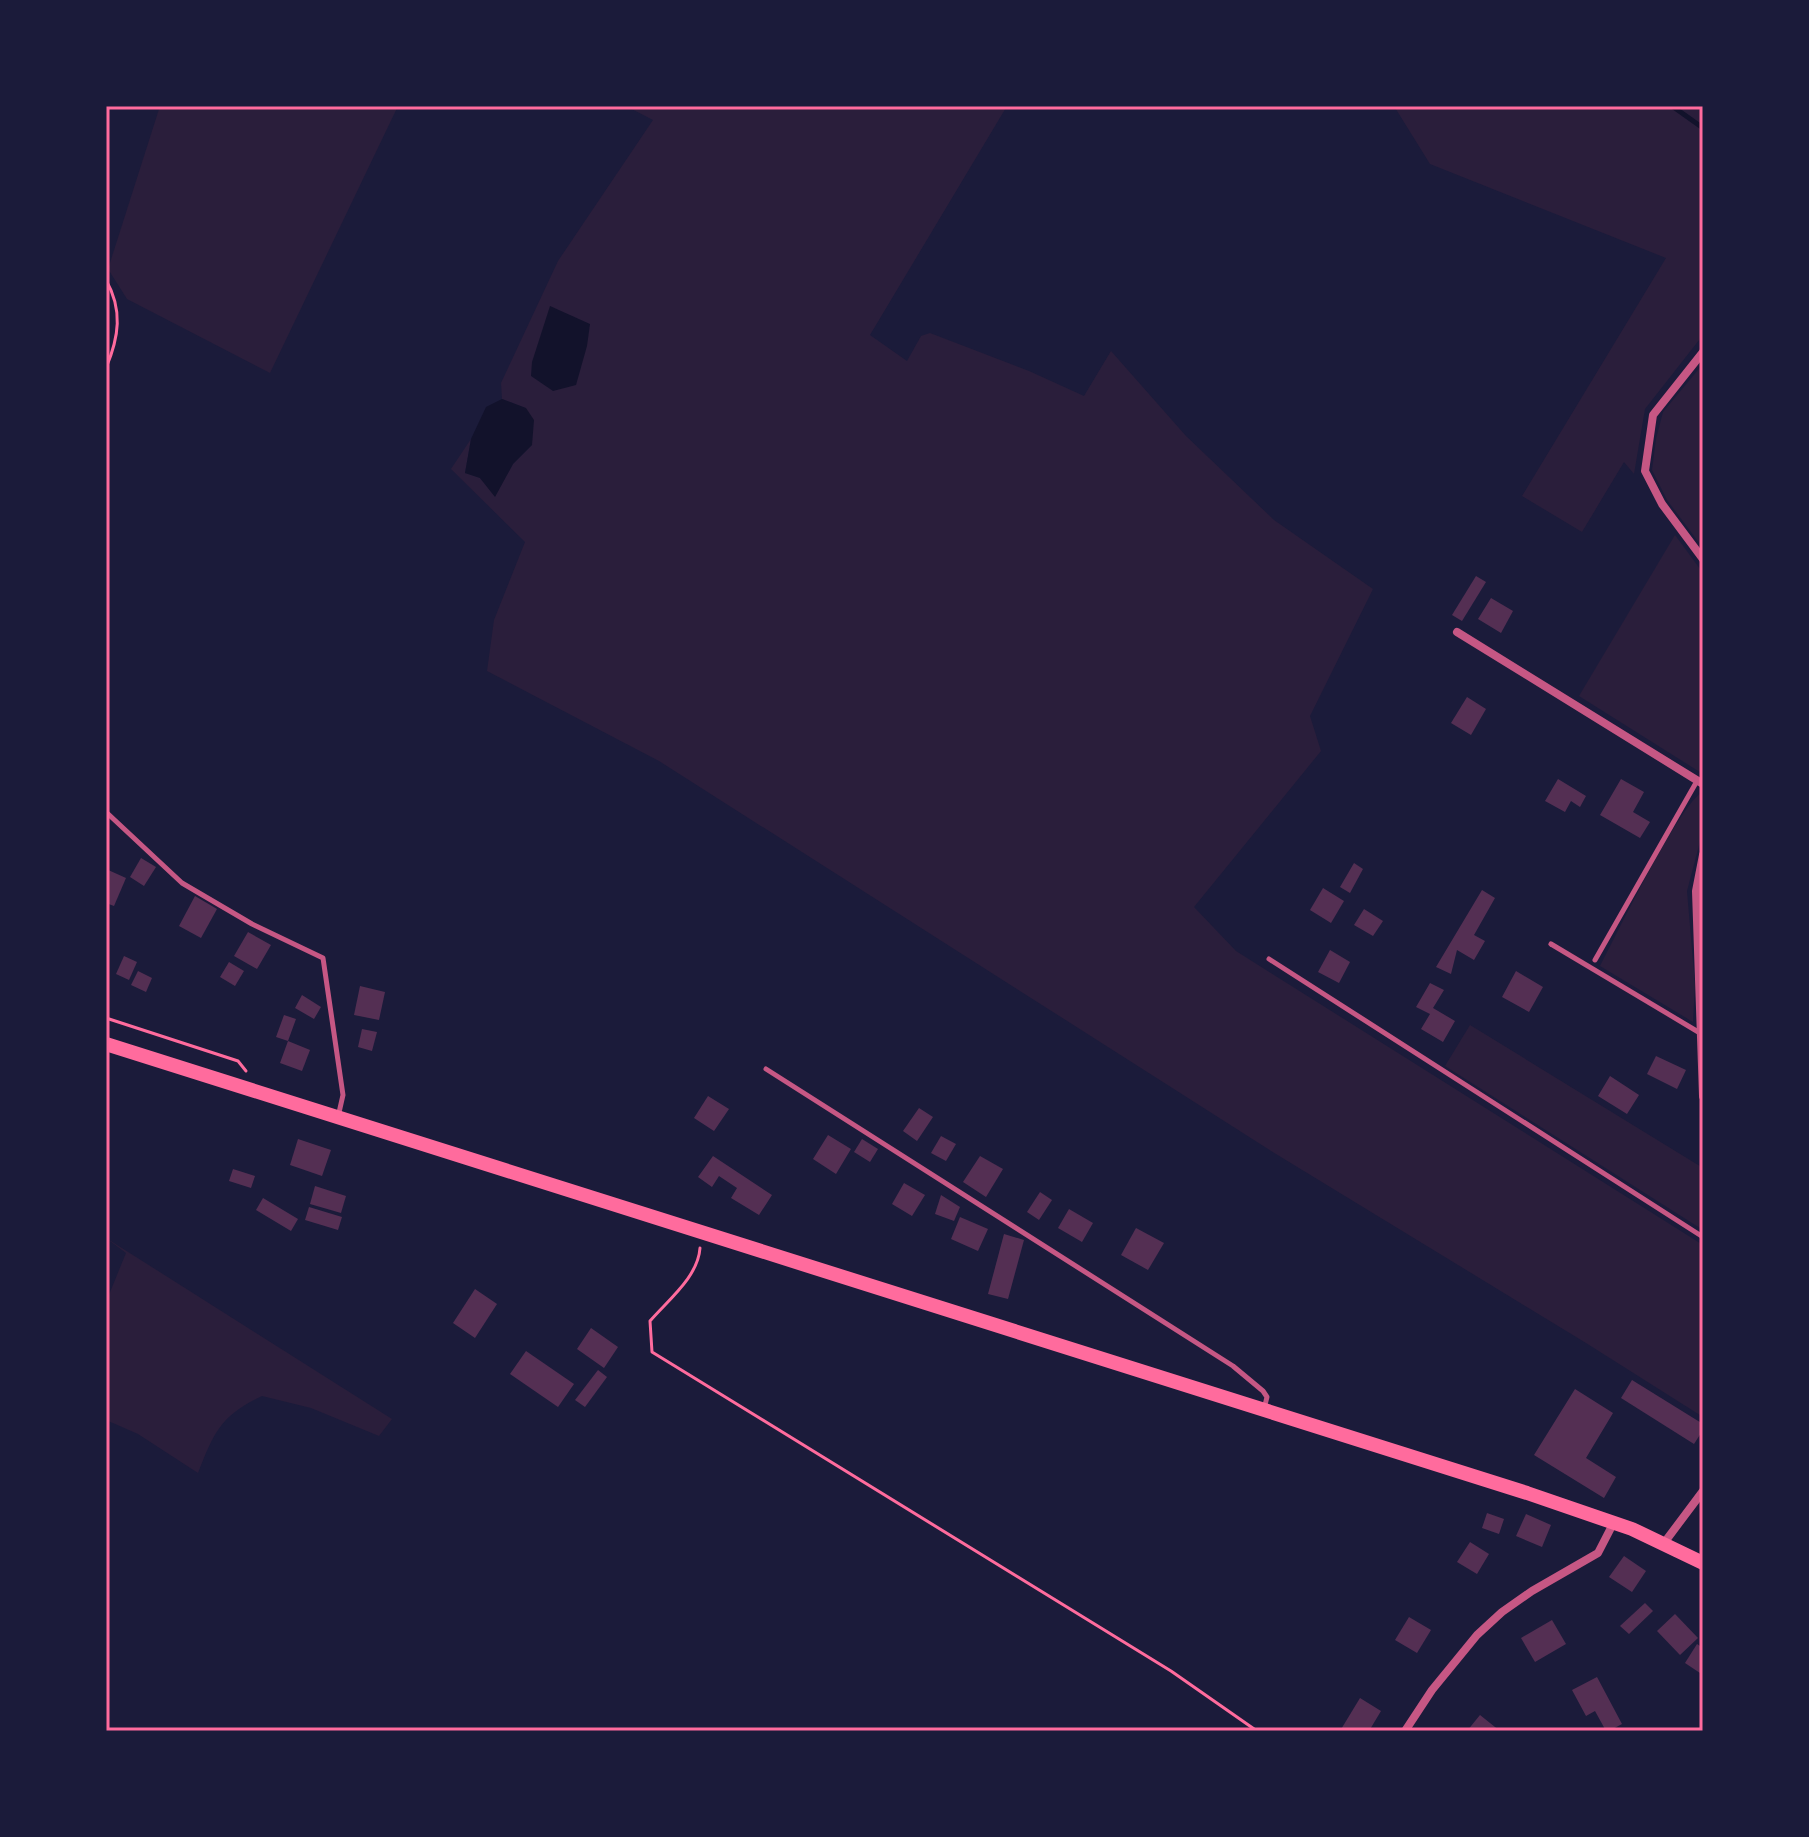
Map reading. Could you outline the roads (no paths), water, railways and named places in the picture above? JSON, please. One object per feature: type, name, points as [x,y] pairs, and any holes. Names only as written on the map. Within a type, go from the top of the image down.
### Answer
[{"type":"main road","points":[[106,1044],[1486,1479],[1614,1522],[1703,1563]]},
{"type":"street","points":[[1703,352],[1653,415],[1645,471],[1662,504],[1703,559]]},
{"type":"street","points":[[1457,632],[1700,782]]},
{"type":"street","points":[[1703,855],[1696,891],[1703,1096]]},
{"type":"street","points":[[1664,1543],[1703,1491]]},
{"type":"street","points":[[1405,1731],[1432,1690],[1477,1635],[1532,1591],[1598,1553],[1614,1522]]},
{"type":"lane","points":[[1595,960],[1700,782]]},
{"type":"lane","points":[[106,812],[182,883],[252,924],[323,958],[343,1095],[338,1118]]},
{"type":"lane","points":[[1551,944],[1700,1033]]},
{"type":"lane","points":[[1269,959],[1703,1237]]},
{"type":"lane","points":[[766,1069],[1233,1366],[1263,1391],[1267,1397],[1264,1410]]},
{"type":"waterway","points":[[1672,106],[1703,128]]}]
